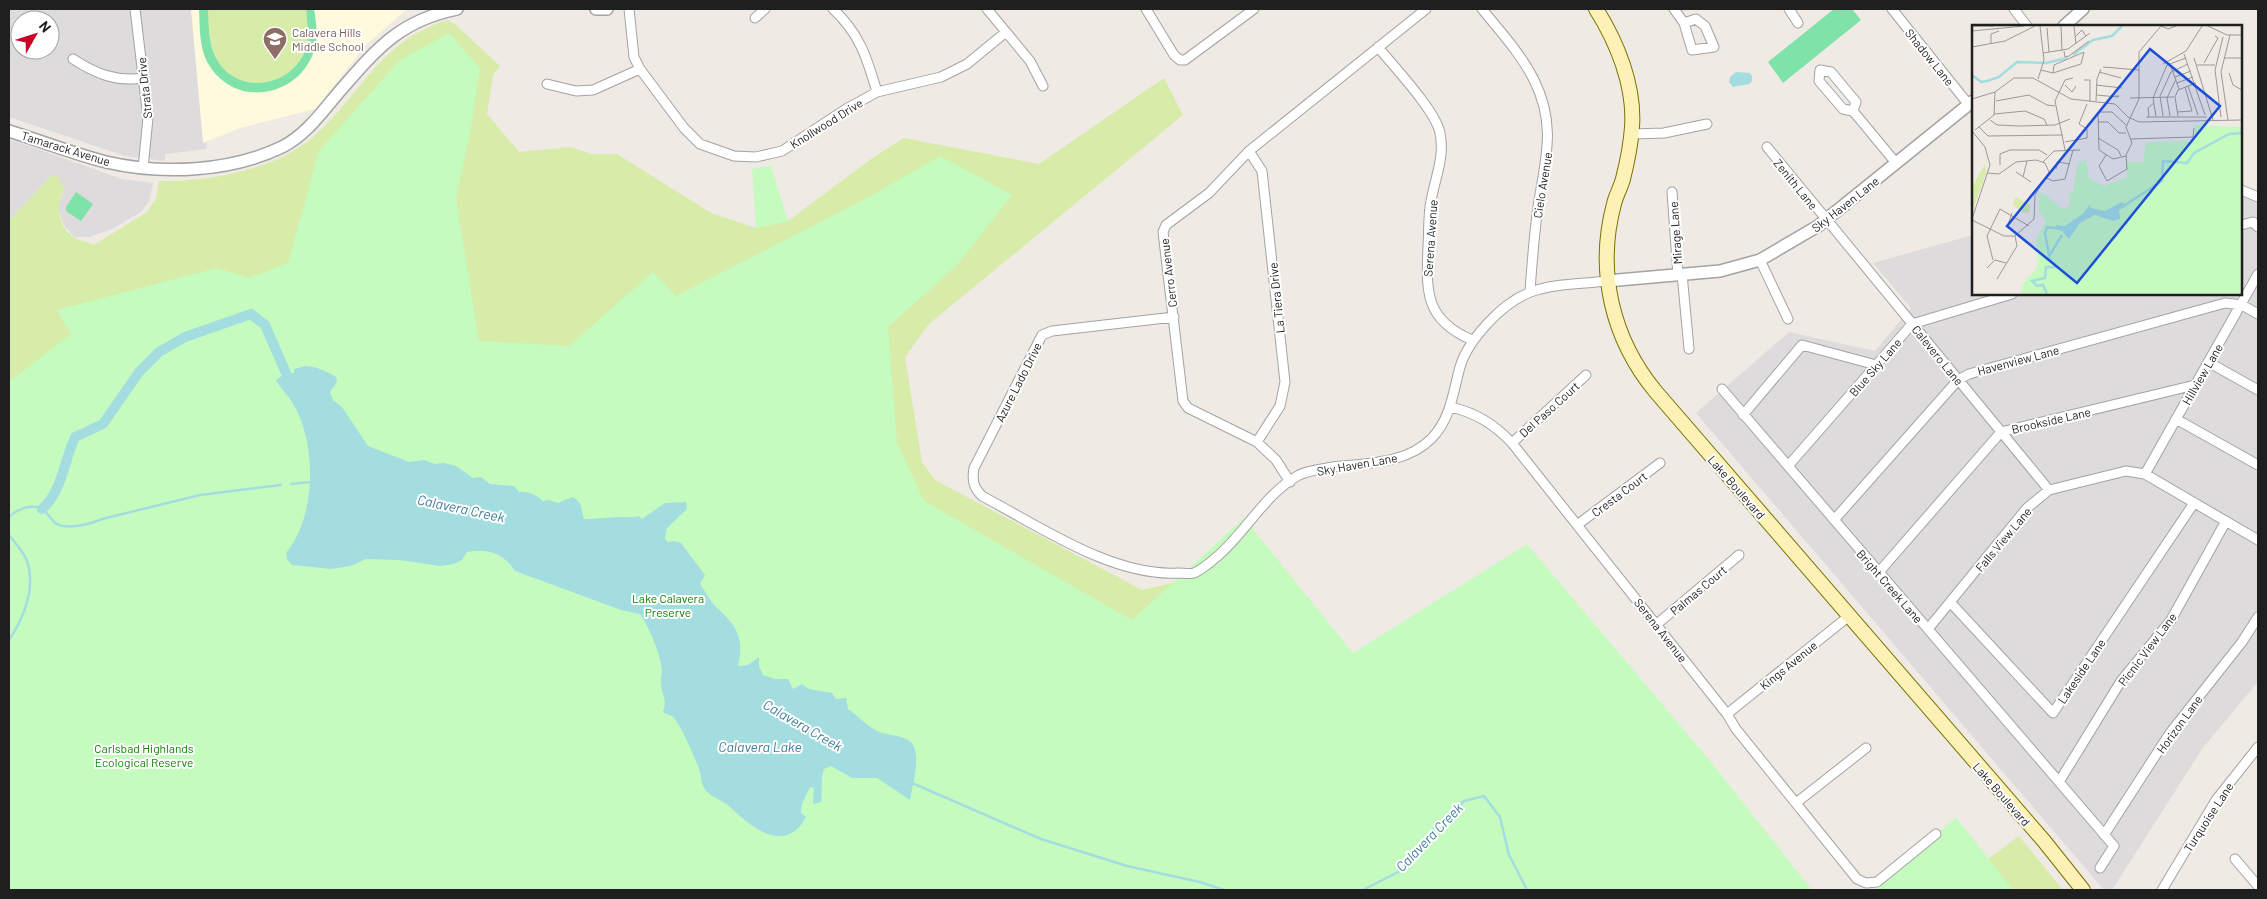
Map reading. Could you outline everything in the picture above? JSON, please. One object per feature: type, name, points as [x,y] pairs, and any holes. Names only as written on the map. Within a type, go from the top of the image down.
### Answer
[{"type":"main road","name":"Lake Boulevard","points":[[1596,9],[1614,42],[1623,67],[1629,95],[1631,134],[1623,179],[1614,204],[1605,254],[1607,281],[1613,311],[1622,338],[1644,377],[2044,842],[2083,890]]},
{"type":"street","name":"Strata Drive","points":[[135,9],[148,118],[144,168]]},
{"type":"street","name":"Tamarack Avenue","points":[[9,130],[107,162],[144,168],[187,170],[222,165],[257,156],[282,147],[309,127],[380,45],[422,19],[457,9]]},
{"type":"street","points":[[596,9],[607,9]]},
{"type":"street","name":"Knollwood Drive","points":[[629,9],[634,57],[640,69],[684,128],[700,144],[734,156],[756,157],[782,151],[846,109],[878,92],[941,77],[967,64],[1006,32]]},
{"type":"street","points":[[755,18],[765,9]]},
{"type":"street","points":[[833,9],[844,19],[859,39],[878,92]]},
{"type":"street","points":[[987,9],[1030,61],[1043,86]]},
{"type":"street","points":[[1146,9],[1174,55],[1180,60],[1185,60],[1254,9]]},
{"type":"street","name":"Cerro Avenue","points":[[1290,482],[1276,460],[1257,442],[1188,408],[1183,401],[1163,232],[1166,225],[1208,193],[1249,151],[1426,9]]},
{"type":"street","name":"Cielo Avenue","points":[[1482,9],[1524,62],[1534,80],[1543,103],[1548,138],[1548,155],[1538,205],[1530,291]]},
{"type":"street","points":[[1674,9],[1684,24]]},
{"type":"street","points":[[1789,9],[1798,23]]},
{"type":"street","name":"Shadow Lane","points":[[1892,9],[1971,103]]},
{"type":"street","points":[[2014,9],[2026,25]]},
{"type":"street","points":[[2065,25],[2083,9]]},
{"type":"street","name":"Serena Avenue","points":[[1378,47],[1431,114],[1440,132],[1442,157],[1430,202],[1427,286],[1438,315],[1457,334],[1472,340]]},
{"type":"street","points":[[73,59],[93,72],[110,77],[144,78]]},
{"type":"street","points":[[547,84],[576,91],[593,90],[640,69]]},
{"type":"street","points":[[1853,111],[1856,102],[1831,72],[1820,70],[1820,81],[1843,109],[1853,111],[1896,163]]},
{"type":"street","name":"Sky Haven Lane","points":[[974,468],[972,478],[976,490],[982,496],[1103,560],[1157,574],[1194,573],[1219,555],[1271,497],[1300,474],[1391,460],[1409,454],[1431,439],[1440,428],[1451,407],[1461,364],[1472,340],[1498,312],[1519,296],[1540,288],[1720,271],[1760,260],[1826,220],[1971,103]]},
{"type":"street","points":[[1631,134],[1664,133],[1708,124]]},
{"type":"street","name":"Zenith Lane","points":[[1767,148],[1826,220]]},
{"type":"street","name":"La Tiera Drive","points":[[1249,151],[1262,171],[1285,382],[1280,406],[1257,442]]},
{"type":"street","points":[[2242,190],[2258,197]]},
{"type":"street","name":"Mirage Lane","points":[[1672,192],[1689,349]]},
{"type":"street","name":"Calevero Lane","points":[[1826,220],[2049,490]]},
{"type":"street","points":[[2242,226],[2252,222],[2258,227]]},
{"type":"street","points":[[1760,260],[1788,319]]},
{"type":"street","name":"Hillview Lane","points":[[2145,474],[2258,274]]},
{"type":"street","points":[[1912,324],[2009,295]]},
{"type":"street","name":"Havenview Lane","points":[[1834,520],[1958,380],[1969,374],[2225,303],[2242,305],[2258,314]]},
{"type":"street","name":"Azure Lado Drive","points":[[974,468],[1042,335],[1052,331],[1174,317]]},
{"type":"street","name":"Blue Sky Lane","points":[[1788,466],[1912,324]]},
{"type":"street","points":[[1743,415],[1802,345],[1876,365]]},
{"type":"street","points":[[2208,362],[2258,390]]},
{"type":"street","name":"Del Paso Court","points":[[1512,443],[1586,375]]},
{"type":"street","name":"Brookside Lane","points":[[1879,572],[2001,432],[2195,385]]},
{"type":"street","name":"Bright Creek Lane","points":[[1722,389],[2114,846],[2100,868]]},
{"type":"street","name":"Serena Avenue","points":[[1451,407],[1468,411],[1487,421],[1512,443],[1657,624],[1727,714],[1736,729],[1854,875],[1866,883],[1877,882],[1936,834]]},
{"type":"street","points":[[2176,419],[2258,465]]},
{"type":"street","name":"Cresta Court","points":[[1578,525],[1660,463]]},
{"type":"street","name":"Falls View Lane","points":[[1928,629],[2027,508],[2049,490],[2126,471],[2145,474],[2258,540]]},
{"type":"street","name":"Lakeside Lane","points":[[1950,602],[2053,713],[2194,503]]},
{"type":"street","name":"Picnic View Lane","points":[[2059,782],[2122,681],[2172,620],[2226,521]]},
{"type":"street","name":"Palmas Court","points":[[1657,624],[1739,555]]},
{"type":"street","name":"Kings Avenue","points":[[1727,714],[1849,616]]},
{"type":"street","name":"Horizon Lane","points":[[2104,834],[2170,733],[2242,642],[2258,617]]},
{"type":"street","name":"Turquoise Lane","points":[[2163,890],[2216,800],[2258,746]]},
{"type":"street","points":[[1796,804],[1866,748]]},
{"type":"street","points":[[2235,859],[2258,886]]},
{"type":"shaded area","points":[[9,9],[191,9],[207,149],[165,154],[165,161],[125,156],[9,117]]},
{"type":"shaded area","name":"Calavera Hills Middle School","points":[[191,9],[407,9],[367,44],[315,109],[240,128],[203,143]]},
{"type":"shaded area","points":[[9,139],[122,179],[153,183],[149,201],[141,212],[112,229],[89,237],[74,237],[64,225],[57,207],[65,189],[51,176],[9,221]]},
{"type":"shaded area","points":[[2242,187],[2258,194],[2258,682],[2202,749],[2112,890],[2104,890],[1696,413],[1789,332],[1875,351],[1911,308],[1873,263],[1972,235],[1972,295],[2242,295]]},
{"type":"green space","points":[[199,9],[208,9],[210,40],[216,58],[225,70],[236,78],[262,83],[288,73],[298,63],[305,51],[308,30],[306,9],[314,9],[317,35],[316,46],[306,67],[295,79],[281,87],[266,92],[250,92],[235,88],[221,79],[206,59],[201,38]]},
{"type":"green space","points":[[208,9],[306,9],[308,36],[305,51],[298,63],[288,73],[276,79],[262,83],[236,78],[225,70],[213,52],[209,34]]},
{"type":"green space","points":[[1834,9],[1852,9],[1861,20],[1783,83],[1768,62]]},
{"type":"green space","name":"Lake Calavera Preserve","points":[[447,20],[456,25],[500,66],[493,75],[487,114],[519,152],[571,147],[591,154],[617,154],[711,213],[756,228],[788,221],[871,159],[904,138],[1039,164],[1164,78],[1183,115],[929,324],[905,357],[922,462],[935,480],[1142,590],[1225,571],[1281,628],[1795,890],[9,890],[9,221],[51,176],[57,176],[65,189],[59,208],[61,222],[69,234],[94,245],[147,212],[156,199],[159,181],[197,179],[239,172],[278,159],[296,150],[311,139],[328,122],[387,56],[423,30]]},
{"type":"green space","name":"Lake Calavera Preserve","points":[[449,33],[480,68],[471,128],[456,198],[479,341],[569,346],[653,272],[676,296],[869,197],[940,156],[1012,195],[957,265],[888,327],[897,443],[924,501],[1132,620],[1244,518],[1353,653],[1527,544],[1711,762],[1812,890],[9,890],[9,382],[71,334],[57,310],[217,268],[249,278],[288,263],[319,151],[399,61]]},
{"type":"green space","points":[[771,166],[788,221],[756,228],[752,169]]},
{"type":"green space","points":[[76,192],[93,204],[81,221],[66,211],[66,207]]},
{"type":"green space","points":[[1956,817],[2013,890],[1875,890]]},
{"type":"green space","points":[[2019,836],[2063,890],[1946,890]]},
{"type":"water","points":[[1736,72],[1750,73],[1752,81],[1749,84],[1733,87],[1729,82],[1730,77]]},
{"type":"water","name":"Calavera Lake","points":[[306,366],[314,367],[336,377],[337,382],[330,392],[333,400],[342,407],[368,446],[409,462],[424,460],[435,464],[444,463],[456,466],[473,478],[481,477],[490,484],[514,486],[519,492],[532,494],[543,501],[549,500],[558,503],[573,497],[580,504],[584,519],[639,516],[642,519],[665,503],[686,502],[687,509],[667,528],[665,539],[668,542],[681,543],[705,575],[700,584],[737,632],[740,647],[738,666],[748,665],[759,657],[759,666],[763,675],[775,679],[788,679],[793,689],[802,684],[809,689],[832,693],[836,699],[846,698],[848,709],[871,727],[879,732],[906,739],[912,743],[915,750],[916,767],[910,800],[877,778],[852,778],[831,766],[824,769],[821,802],[813,804],[814,788],[810,787],[802,804],[801,813],[806,817],[798,829],[788,835],[778,836],[757,829],[726,804],[709,794],[704,788],[700,771],[680,726],[673,717],[663,712],[665,700],[661,687],[661,664],[654,641],[640,614],[621,610],[515,571],[506,560],[494,553],[481,551],[467,552],[462,560],[454,564],[440,566],[399,560],[366,559],[350,566],[331,569],[292,565],[287,559],[286,553],[304,519],[310,478],[309,457],[306,437],[300,418],[292,402],[276,380],[286,373],[294,373],[294,369]]},
{"type":"waterway","points":[[42,509],[54,494],[75,437],[103,424],[139,372],[159,352],[185,337],[251,314],[265,325],[286,373]]},
{"type":"waterway","points":[[291,484],[311,482]]},
{"type":"waterway","name":"Calavera Creek","points":[[9,517],[20,510],[38,507],[59,525],[78,526],[200,495],[281,485]]},
{"type":"waterway","name":"Calavera Creek","points":[[9,535],[26,558],[30,581],[24,612],[9,640]]},
{"type":"waterway","name":"Calavera Creek","points":[[912,783],[1041,839],[1127,866],[1200,882],[1224,890]]},
{"type":"waterway","name":"Calavera Creek","points":[[1363,890],[1402,870],[1437,825],[1464,801],[1484,796],[1500,817],[1509,855],[1527,890]]},
{"type":"place","name":"Calavera Hills Middle School","points":[[275,60]]},
{"type":"park label","name":"Carlsbad Highlands Ecological Reserve","points":[[144,755]]}]
